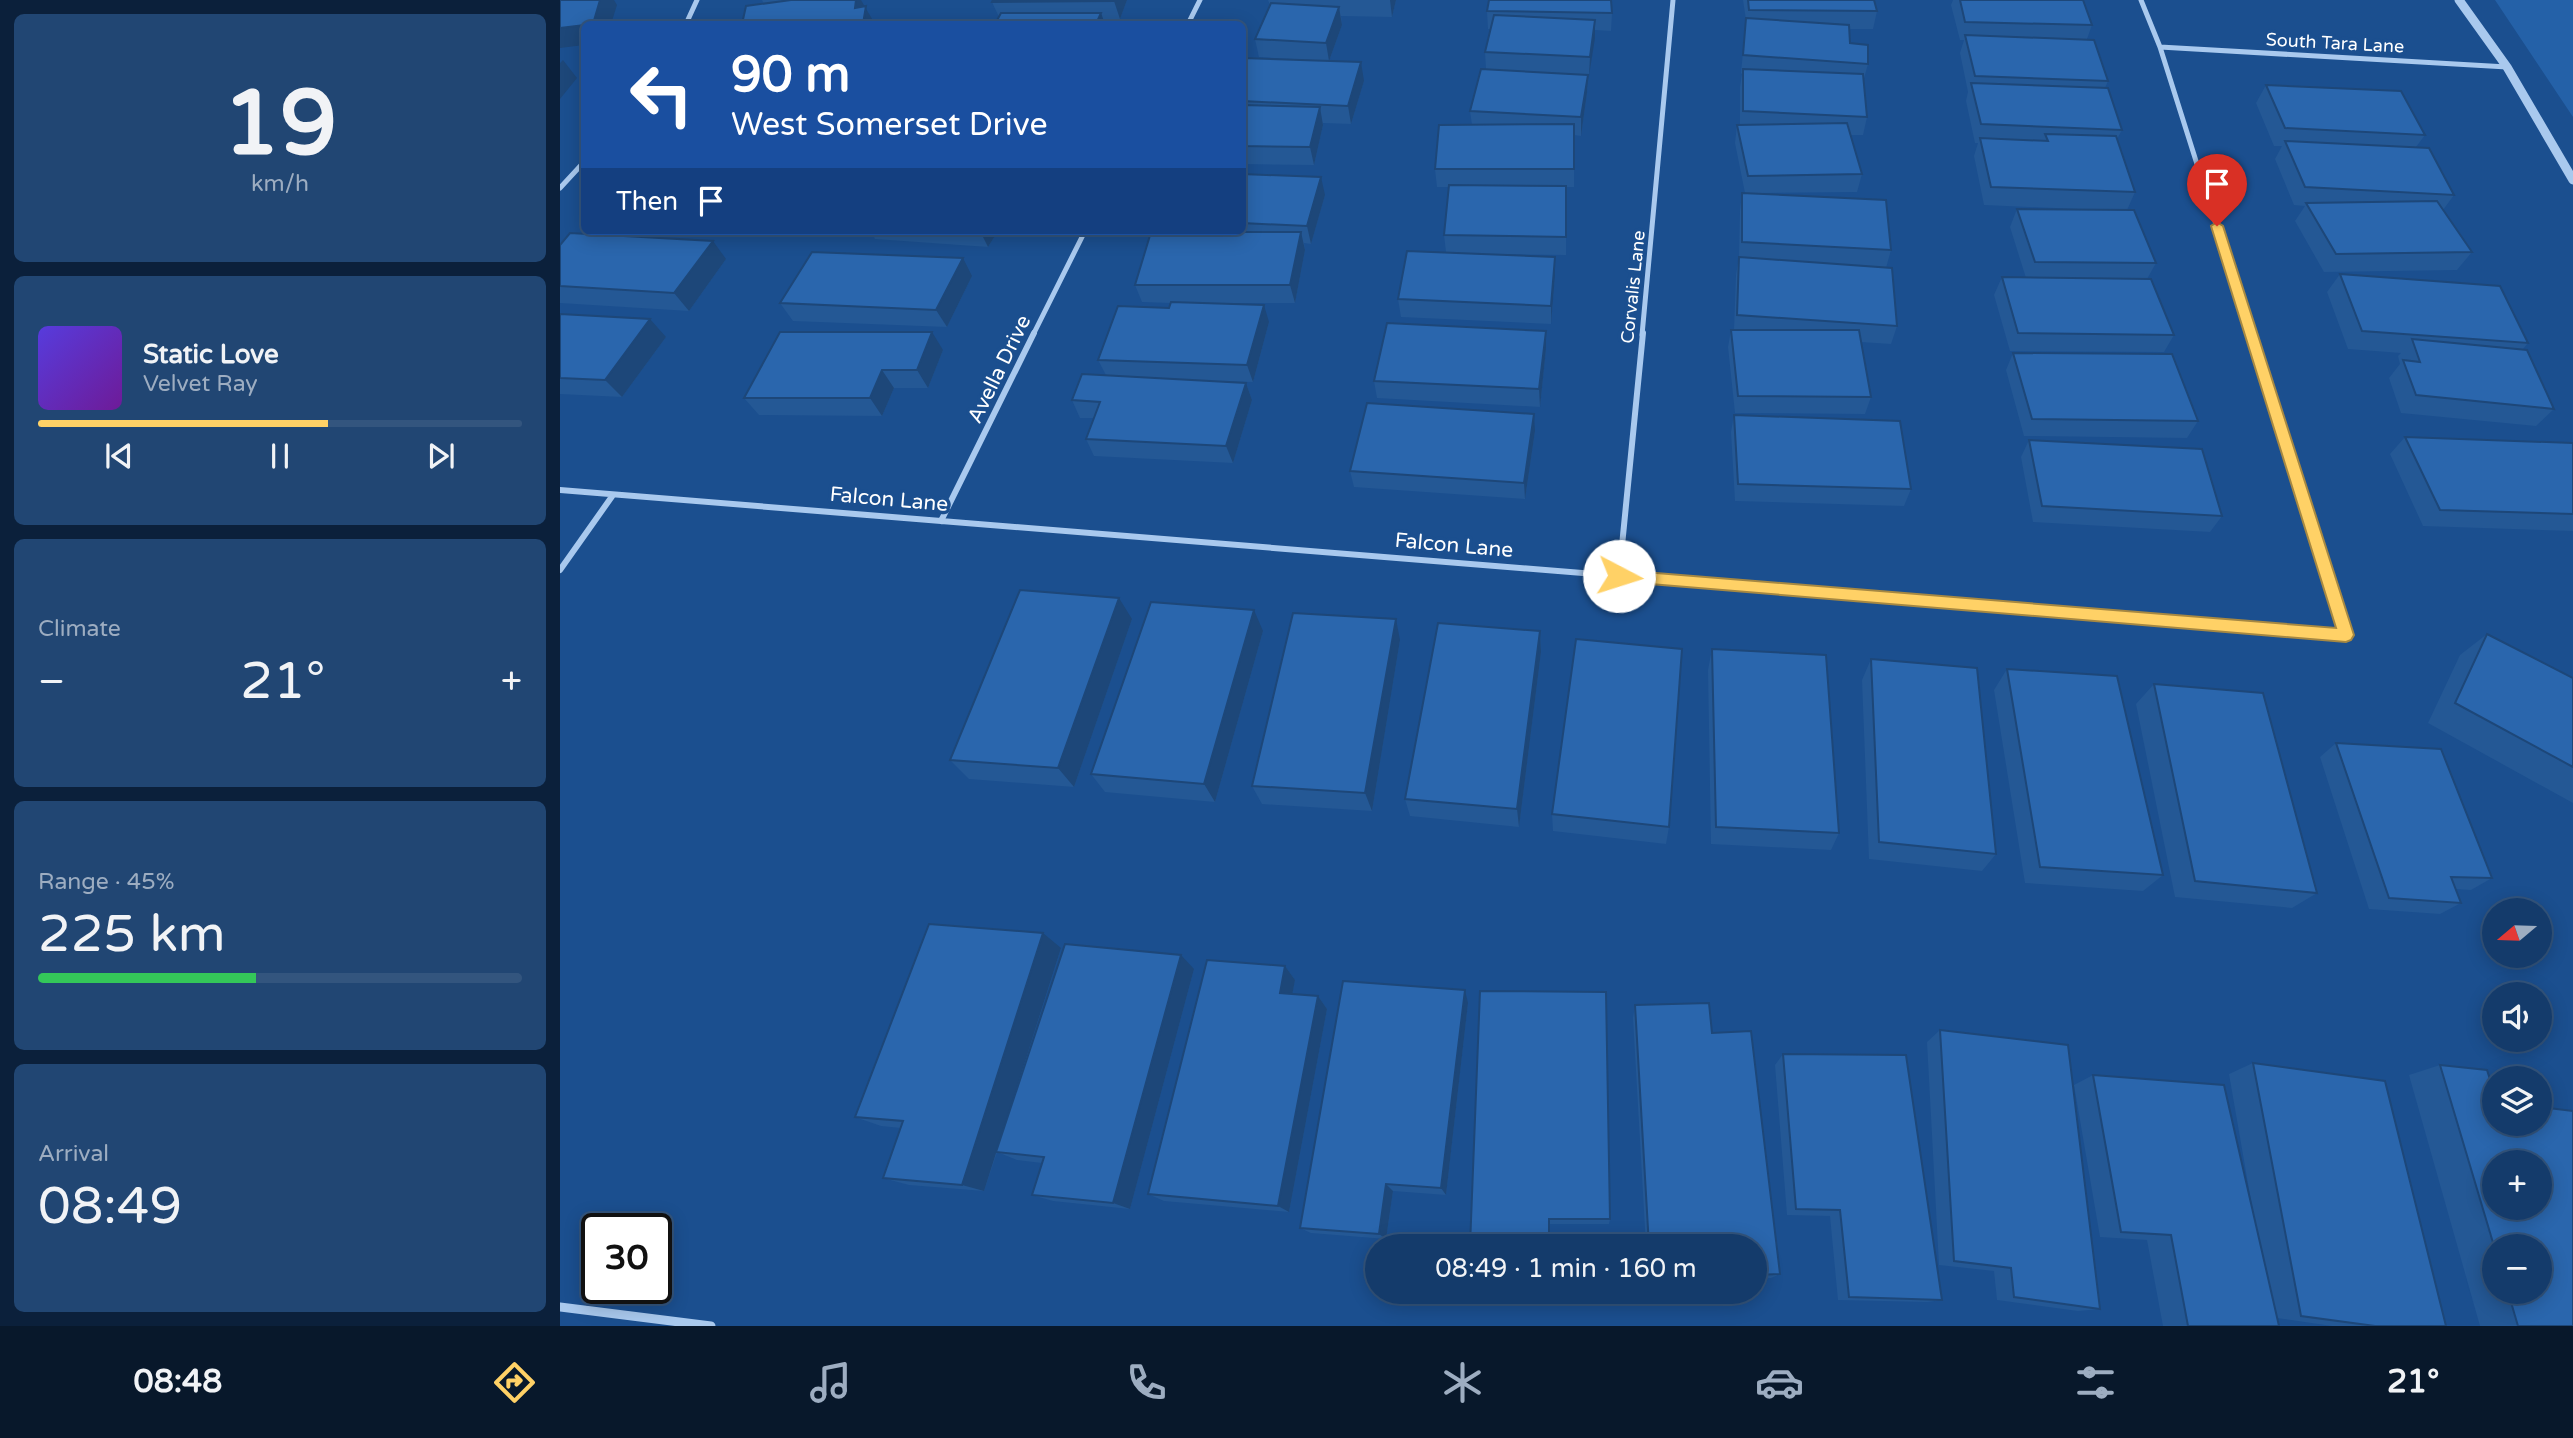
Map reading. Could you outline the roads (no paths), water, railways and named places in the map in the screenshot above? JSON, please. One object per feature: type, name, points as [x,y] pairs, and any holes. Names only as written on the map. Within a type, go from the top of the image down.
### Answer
[{"type":"street","points":[[687,21],[697,0]]},
{"type":"street","points":[[1190,21],[1200,0]]},
{"type":"street","name":"Corvalis Lane","points":[[1619,576],[1665,108],[1673,0]]},
{"type":"street","points":[[2141,0],[2160,47]]},
{"type":"street","points":[[2459,0],[2507,67],[2573,180]]},
{"type":"street","name":"Falcon Lane","points":[[560,490],[2346,635],[2160,47]]},
{"type":"street","name":"South Tara Lane","points":[[2160,47],[2507,67]]},
{"type":"street","points":[[560,188],[581,165]]},
{"type":"street","name":"Avella Drive","points":[[941,521],[1083,235]]},
{"type":"street","points":[[560,570],[614,495]]},
{"type":"street","points":[[560,1307],[711,1326]]}]
